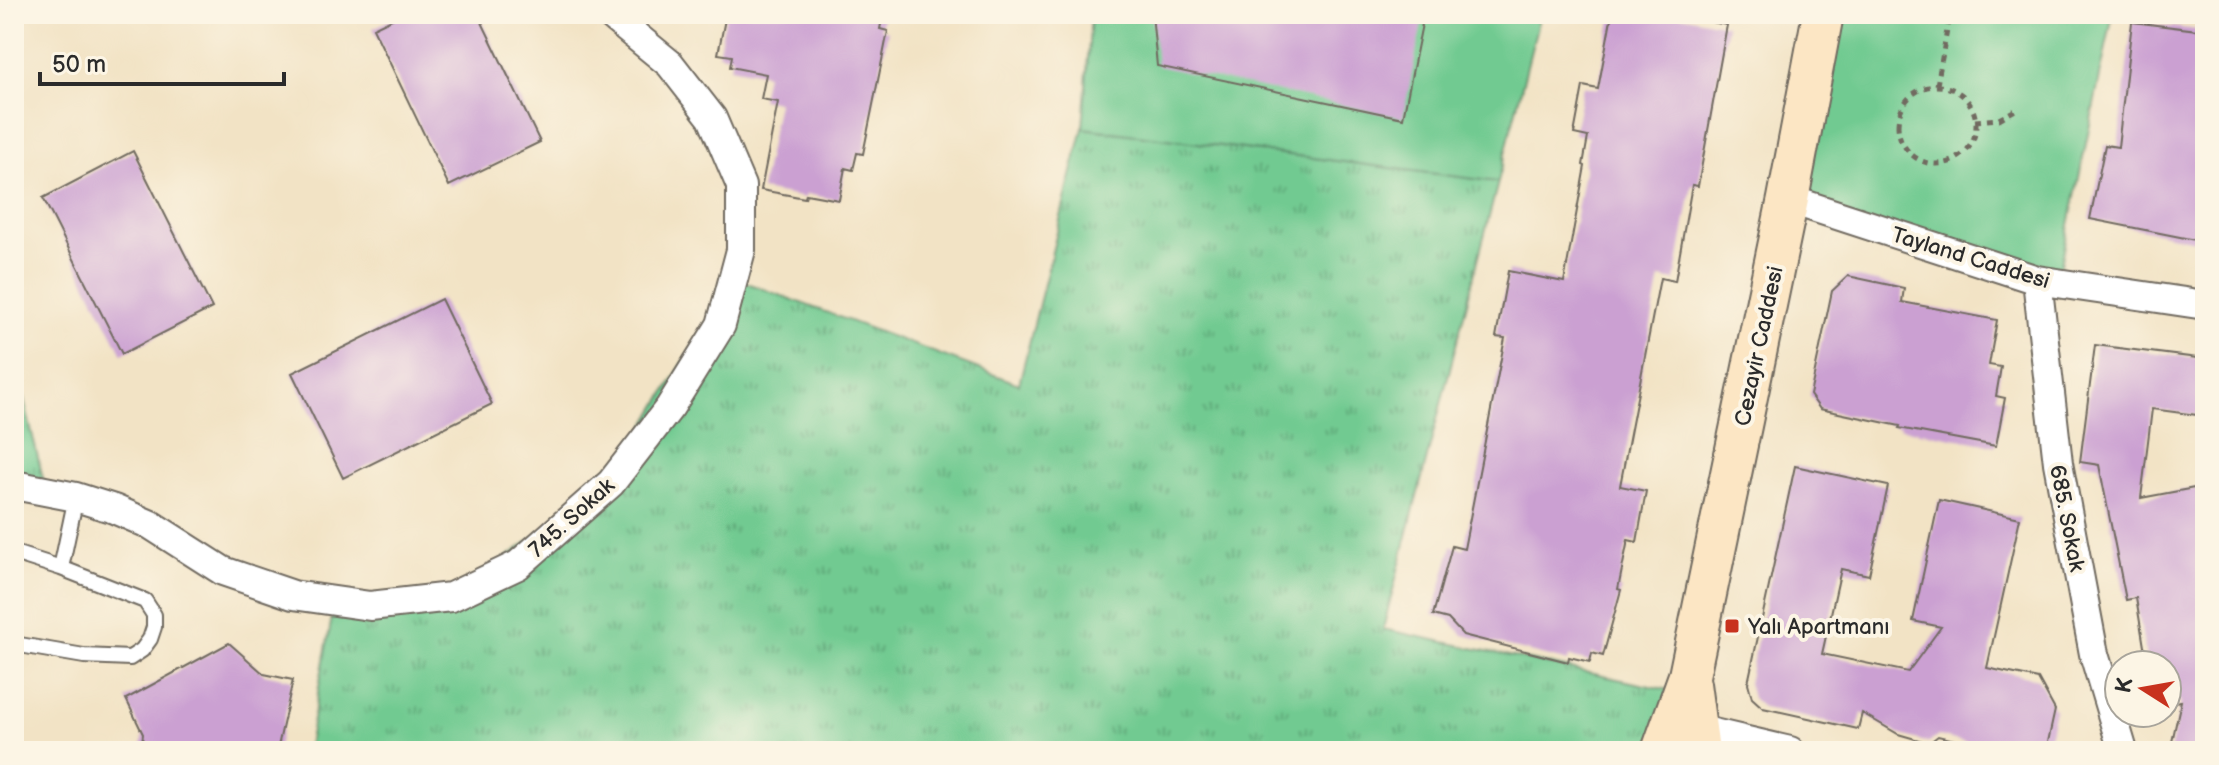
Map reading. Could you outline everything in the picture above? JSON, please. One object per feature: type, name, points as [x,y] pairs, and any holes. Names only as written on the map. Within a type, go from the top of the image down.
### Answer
[{"type":"main road","name":"Cezayir Caddesi","points":[[1662,751],[1689,676],[1823,14]]},
{"type":"main road","name":"Cezayir Caddesi","points":[[1689,676],[1697,740]]},
{"type":"street","name":"745. Sokak","points":[[14,485],[76,497],[114,509],[151,525],[223,571],[293,595],[370,606],[451,597],[518,565],[611,483],[670,407],[721,325],[741,250],[741,186],[712,118],[670,64],[609,14]]},
{"type":"street","name":"Tayland Caddesi","points":[[1788,199],[2037,280],[2205,305]]},
{"type":"street","name":"685. Sokak","points":[[2037,280],[2058,463],[2094,654],[2123,751]]},
{"type":"street","points":[[1697,740],[1790,751]]},
{"type":"lane","points":[[61,568],[76,497]]},
{"type":"lane","points":[[14,553],[145,601],[154,615],[150,639],[142,650],[130,658],[84,656],[14,644]]},
{"type":"path","points":[[1937,85],[1950,14]]},
{"type":"path","points":[[1937,85],[1960,93],[1969,102],[1975,121],[1974,139],[1967,151],[1943,164],[1916,159],[1906,150],[1897,125],[1904,101],[1925,87],[1937,85]]},
{"type":"path","points":[[1975,121],[1999,119],[2019,108]]},
{"type":"green space","points":[[1091,14],[1540,14],[1498,182],[1083,128]]},
{"type":"green space","points":[[1823,14],[2113,14],[2057,283],[1788,199]]},
{"type":"green space","points":[[1083,128],[1498,182],[1383,629],[1683,693],[1662,751],[307,751],[335,601],[451,597],[611,483],[734,278],[1019,384]]},
{"type":"green space","points":[[14,358],[46,491],[14,485]]},
{"type":"building","points":[[402,14],[478,14],[540,142],[449,186],[373,28]]},
{"type":"building","points":[[726,14],[883,14],[880,29],[888,31],[863,154],[857,153],[853,170],[845,168],[839,200],[761,190],[778,102],[761,99],[766,74],[730,67],[732,56],[718,54]]},
{"type":"building","points":[[1152,14],[1424,14],[1403,118],[1157,66]]},
{"type":"building","points":[[1612,14],[1671,14],[1727,25],[1698,186],[1692,185],[1675,281],[1660,278],[1620,486],[1646,491],[1637,542],[1628,540],[1618,589],[1621,590],[1603,656],[1592,653],[1590,662],[1569,657],[1568,662],[1463,635],[1448,619],[1433,615],[1452,546],[1464,549],[1505,338],[1496,337],[1508,271],[1564,282],[1588,137],[1574,134],[1583,86],[1598,89]]},
{"type":"building","points":[[2132,22],[2205,31],[2205,242],[2090,219],[2105,145],[2118,147]]},
{"type":"building","points":[[133,151],[212,308],[122,354],[43,198]]},
{"type":"building","points":[[1848,276],[1904,288],[1902,302],[1997,320],[1989,365],[2001,367],[1996,396],[2005,398],[1996,446],[1820,409],[1810,395],[1832,291]]},
{"type":"building","points":[[441,299],[492,404],[343,478],[292,373]]},
{"type":"building","points":[[2095,345],[2205,359],[2205,416],[2152,409],[2141,498],[2205,486],[2205,751],[2170,751],[2175,729],[2183,729],[2183,649],[2144,649],[2136,598],[2126,600],[2099,465],[2080,462]]},
{"type":"building","points":[[1795,466],[1888,486],[1869,575],[1841,569],[1822,654],[1908,672],[1941,627],[1913,621],[1939,500],[2020,518],[1987,668],[2038,679],[2055,710],[2046,751],[2001,751],[1938,736],[1929,743],[1898,734],[1862,713],[1858,729],[1763,708],[1752,698],[1748,683]]},
{"type":"building","points":[[229,643],[264,674],[293,680],[277,751],[141,751],[143,734],[126,699]]},
{"type":"place","name":"Yalı Apartmanı","points":[[1732,626]]}]
